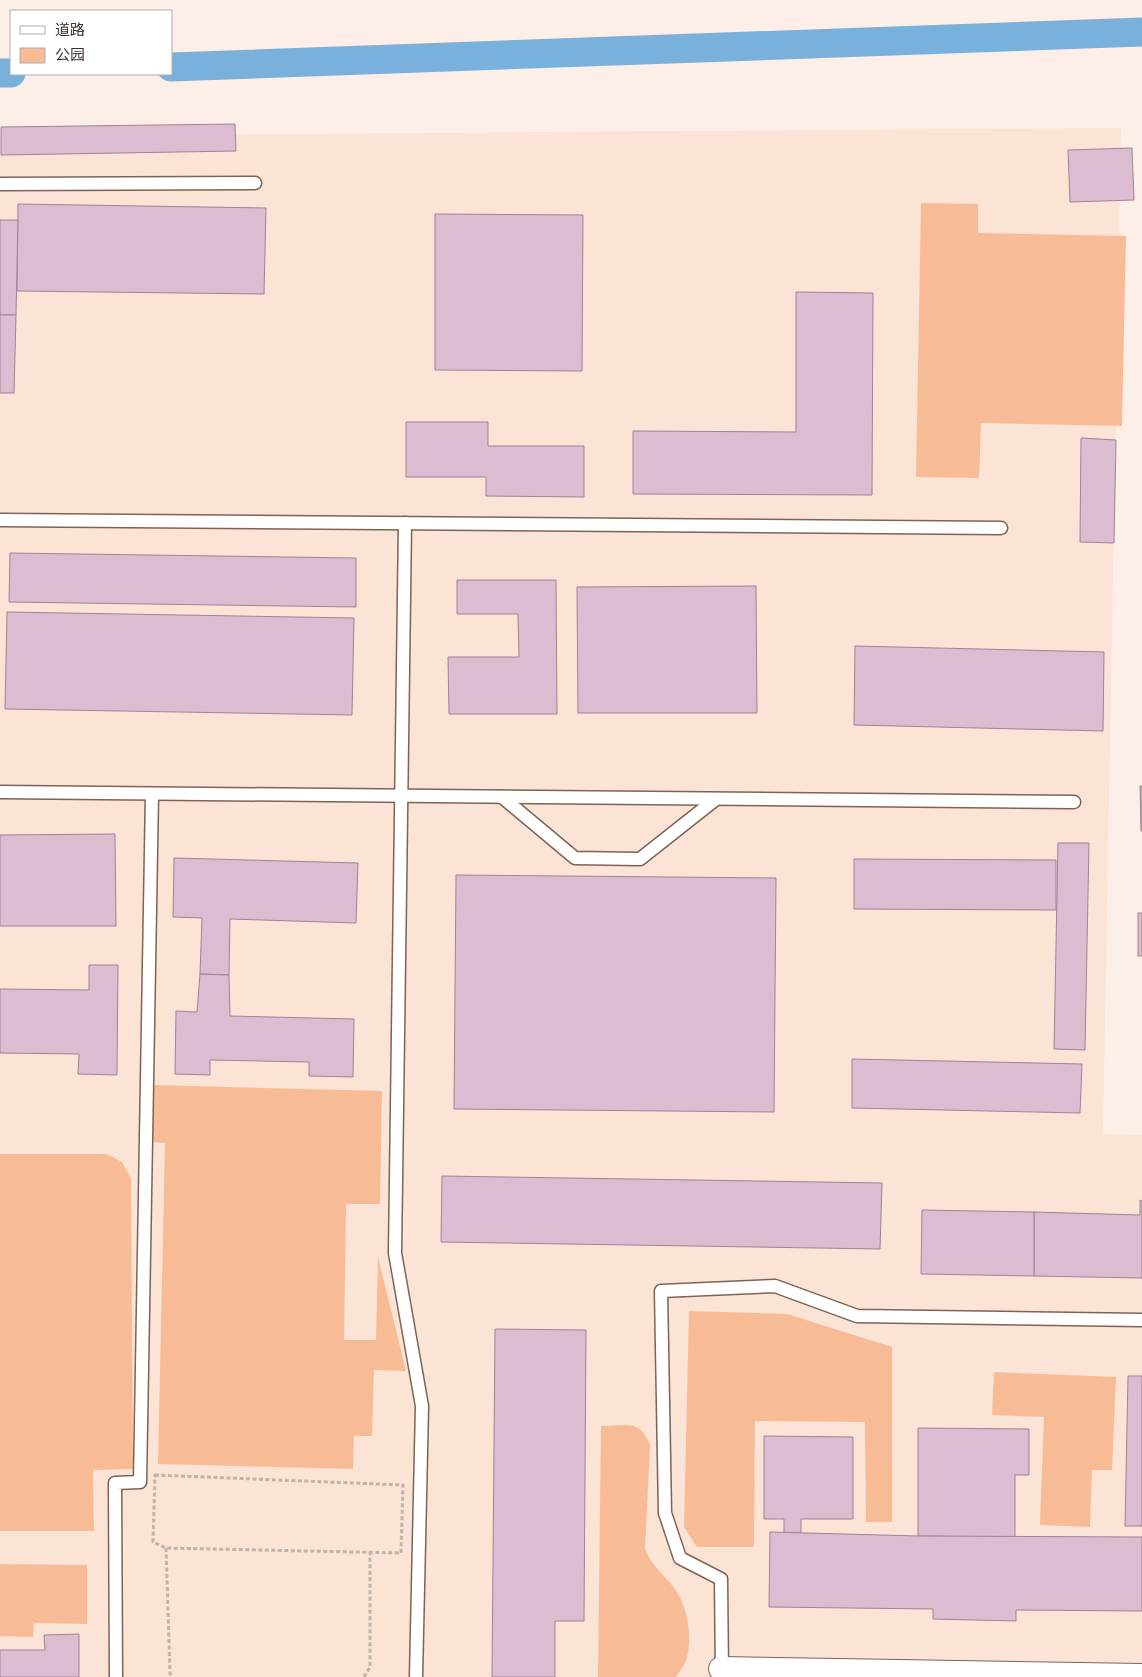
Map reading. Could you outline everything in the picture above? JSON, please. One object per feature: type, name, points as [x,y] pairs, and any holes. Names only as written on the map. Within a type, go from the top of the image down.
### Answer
[{"type":"street","points":[[722,1673],[1142,1676]]},
{"type":"lane","points":[[0,184],[255,183]]},
{"type":"lane","points":[[0,520],[1002,528]]},
{"type":"lane","points":[[405,523],[395,1253],[422,1406],[416,1677]]},
{"type":"lane","points":[[0,792],[1074,802]]},
{"type":"lane","points":[[116,1677],[115,1483],[140,1482],[152,794]]},
{"type":"lane","points":[[502,797],[575,858],[640,859],[716,799]]},
{"type":"lane","points":[[722,1673],[721,1579],[680,1558],[664,1513],[661,1291],[775,1286],[857,1316],[1142,1320]]},
{"type":"path","points":[[155,1475],[403,1485],[401,1553],[166,1548],[153,1542],[155,1475]]},
{"type":"path","points":[[166,1548],[170,1673],[172,1677]]},
{"type":"path","points":[[364,1677],[370,1667],[370,1552]]},
{"type":"shaded area","points":[[1121,128],[1103,1134],[1142,1135],[1142,1677],[0,1677],[0,136]]},
{"type":"green space","points":[[921,203],[978,204],[978,233],[1126,236],[1122,426],[981,423],[979,478],[916,477]]},
{"type":"green space","points":[[153,1085],[382,1091],[380,1204],[346,1204],[344,1340],[376,1340],[378,1257],[406,1371],[374,1370],[372,1436],[354,1436],[353,1469],[158,1464],[165,1143],[151,1142]]},
{"type":"green space","points":[[0,1154],[107,1154],[122,1162],[131,1178],[133,1469],[93,1470],[94,1531],[0,1531]]},
{"type":"green space","points":[[689,1311],[787,1314],[892,1347],[892,1522],[866,1522],[865,1422],[755,1421],[754,1547],[697,1547],[684,1527]]},
{"type":"green space","points":[[994,1372],[1116,1377],[1112,1470],[1092,1470],[1090,1527],[1040,1525],[1044,1417],[992,1415]]},
{"type":"green space","points":[[631,1425],[637,1427],[646,1436],[650,1445],[645,1549],[652,1561],[675,1589],[683,1605],[688,1624],[688,1652],[685,1663],[676,1677],[598,1677],[601,1426]]},
{"type":"green space","points":[[0,1564],[87,1565],[87,1624],[34,1623],[33,1637],[0,1636]]},
{"type":"building","points":[[235,124],[236,151],[1,155],[1,127]]},
{"type":"building","points":[[1132,148],[1134,200],[1070,202],[1068,150]]},
{"type":"building","points":[[18,204],[266,208],[264,294],[17,291]]},
{"type":"building","points":[[435,214],[583,215],[582,371],[435,370]]},
{"type":"building","points":[[0,220],[18,220],[16,315],[0,315]]},
{"type":"building","points":[[796,292],[873,293],[872,495],[633,494],[633,431],[796,432]]},
{"type":"building","points":[[0,315],[16,315],[14,393],[0,393]]},
{"type":"building","points":[[406,422],[488,422],[488,446],[584,446],[584,497],[486,496],[486,477],[406,477]]},
{"type":"building","points":[[1081,438],[1116,440],[1114,543],[1080,542]]},
{"type":"building","points":[[10,553],[356,558],[356,607],[9,602]]},
{"type":"building","points":[[457,580],[556,580],[557,714],[449,714],[448,657],[519,657],[518,614],[457,614]]},
{"type":"building","points":[[756,586],[757,713],[578,713],[577,587]]},
{"type":"building","points":[[7,612],[354,618],[352,715],[5,709]]},
{"type":"building","points":[[855,646],[1104,652],[1103,731],[854,725]]},
{"type":"building","points":[[1140,786],[1142,786],[1142,831],[1141,831]]},
{"type":"building","points":[[115,834],[116,926],[0,926],[0,835]]},
{"type":"building","points":[[1058,843],[1089,843],[1085,1050],[1054,1049]]},
{"type":"building","points":[[174,858],[358,863],[356,923],[230,919],[229,975],[200,974],[202,918],[173,917]]},
{"type":"building","points":[[854,859],[1056,860],[1056,910],[854,909]]},
{"type":"building","points":[[456,875],[776,878],[774,1112],[454,1109]]},
{"type":"building","points":[[1138,913],[1142,913],[1142,956],[1138,956]]},
{"type":"building","points":[[89,965],[118,965],[117,1075],[78,1074],[79,1054],[0,1053],[0,989],[89,990]]},
{"type":"building","points":[[200,974],[229,975],[230,1016],[354,1019],[353,1077],[309,1076],[309,1062],[210,1060],[210,1075],[175,1074],[176,1011],[197,1012]]},
{"type":"building","points":[[852,1059],[1082,1064],[1080,1113],[852,1108]]},
{"type":"building","points":[[442,1176],[882,1183],[880,1249],[441,1242]]},
{"type":"building","points":[[1140,1200],[1142,1201],[1142,1278],[1034,1276],[1034,1212],[1140,1215]]},
{"type":"building","points":[[922,1210],[1034,1212],[1034,1276],[921,1274]]},
{"type":"building","points":[[495,1329],[586,1330],[584,1621],[555,1621],[555,1677],[492,1677]]},
{"type":"building","points":[[1128,1376],[1142,1376],[1142,1526],[1125,1526]]},
{"type":"building","points":[[918,1428],[1029,1429],[1029,1475],[1015,1475],[1015,1537],[918,1536]]},
{"type":"building","points":[[764,1436],[853,1437],[853,1519],[801,1519],[801,1533],[784,1533],[784,1519],[764,1519]]},
{"type":"building","points":[[770,1532],[918,1536],[1142,1537],[1142,1611],[1016,1610],[1016,1621],[933,1619],[933,1609],[769,1607]]},
{"type":"building","points":[[79,1634],[79,1677],[0,1677],[0,1650],[45,1650],[44,1635]]},
{"type":"waterway","points":[[172,67],[1142,32]]},
{"type":"waterway","points":[[0,73],[10,73]]}]
